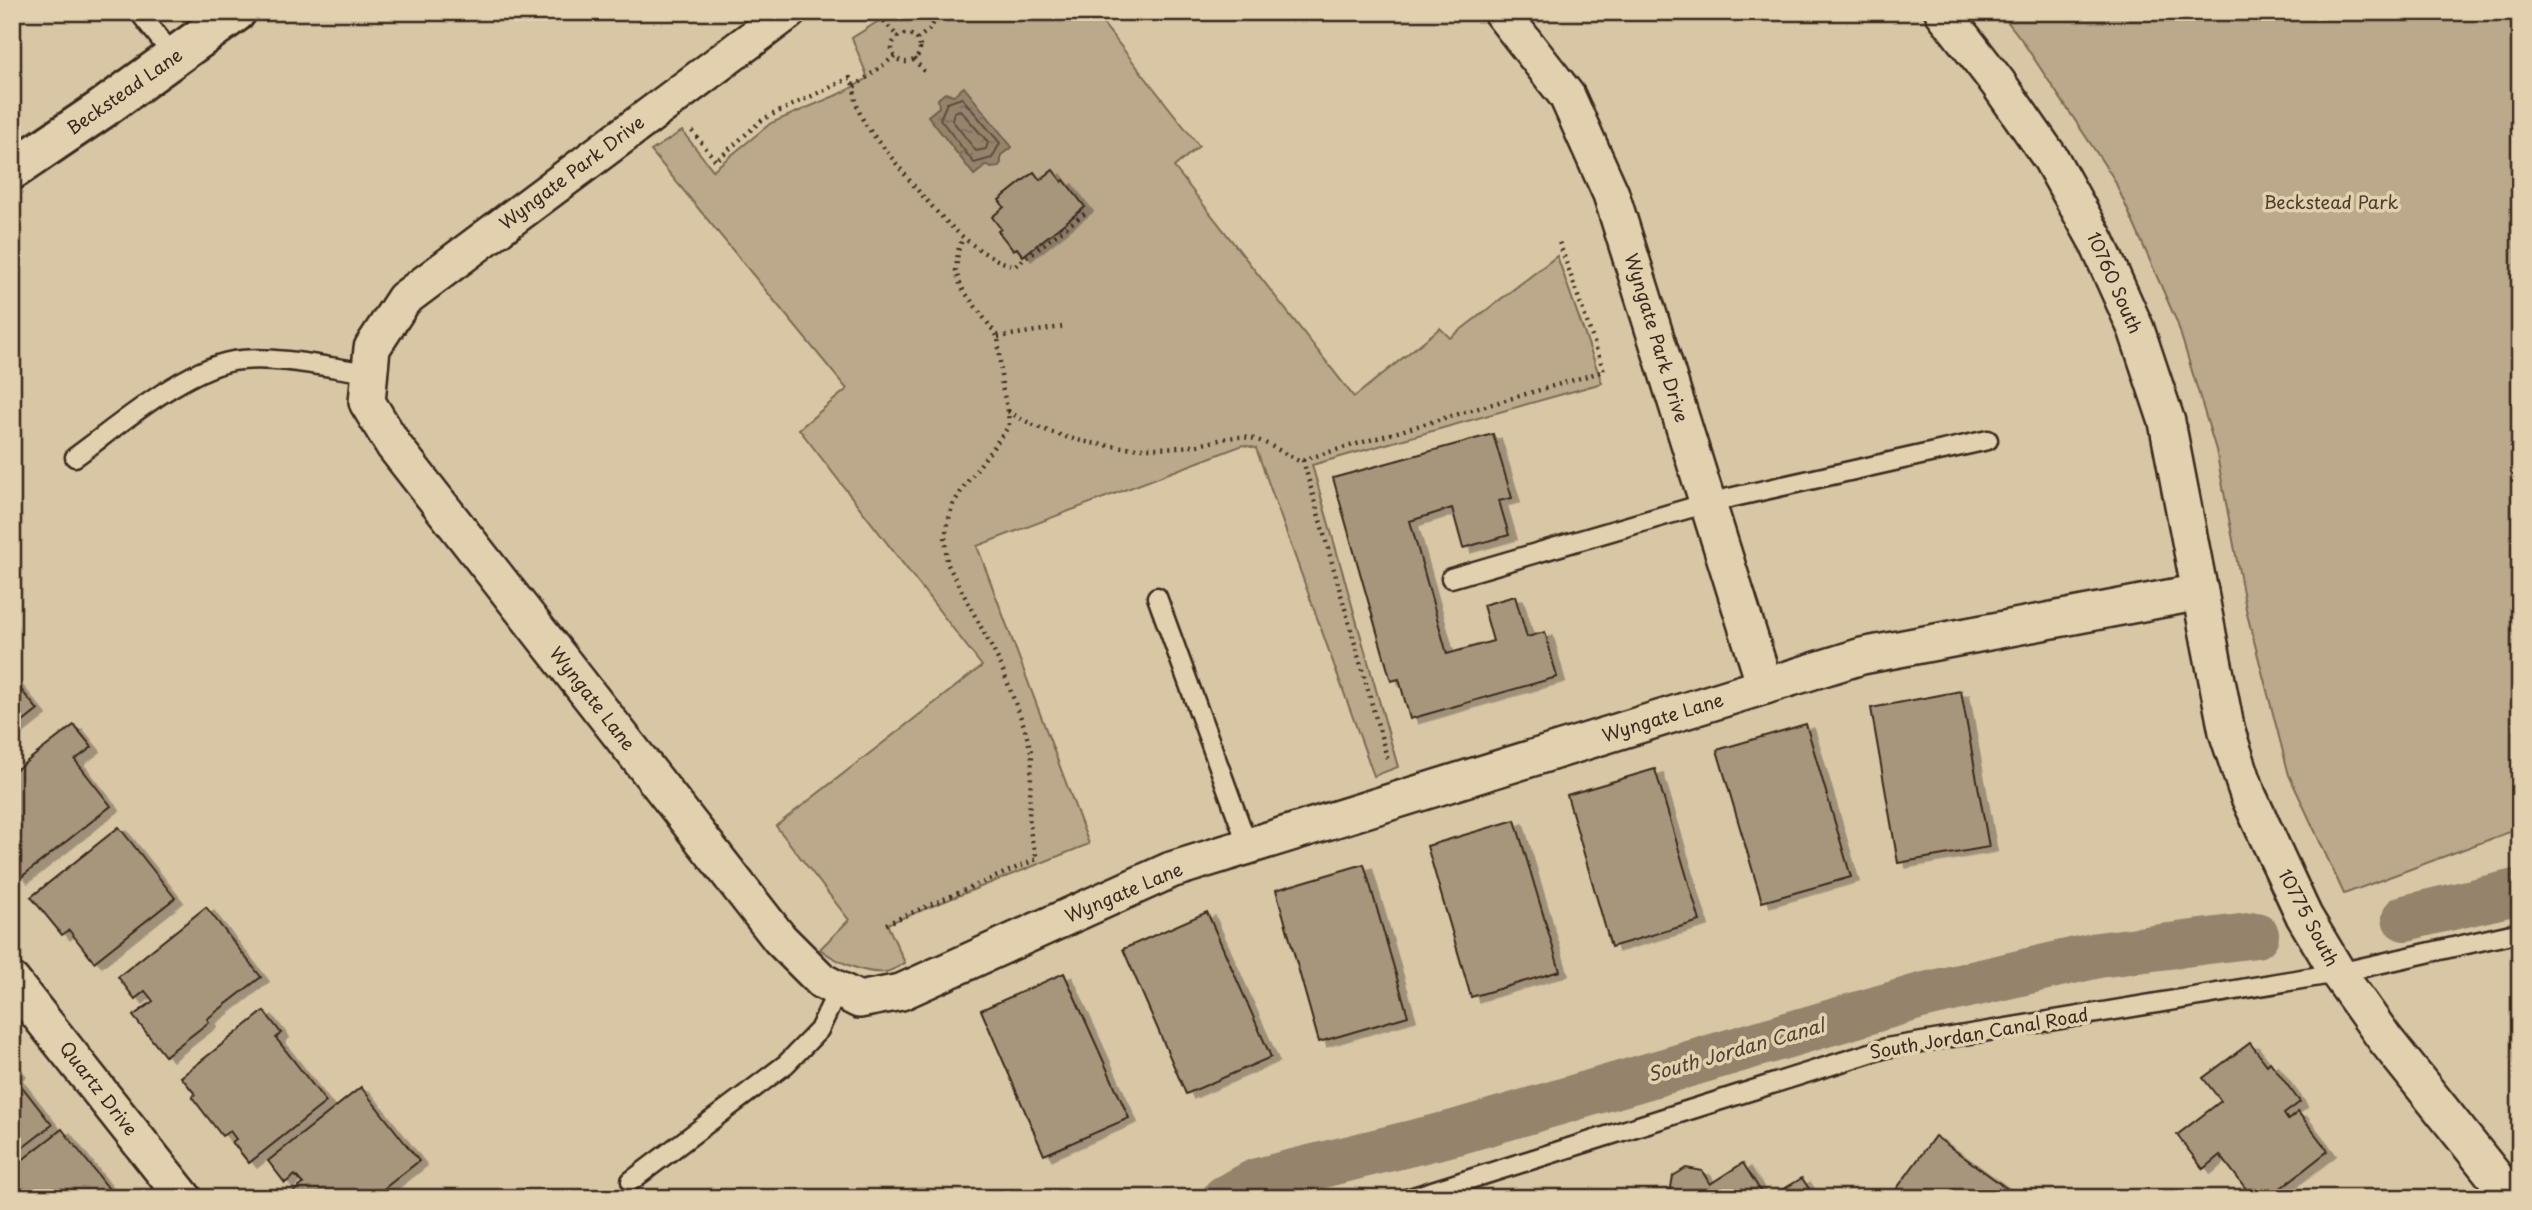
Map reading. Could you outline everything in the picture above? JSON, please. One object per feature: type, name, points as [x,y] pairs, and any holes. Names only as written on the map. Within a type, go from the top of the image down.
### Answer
[{"type":"street","name":"Beckstead Lane","points":[[12,170],[175,58],[236,12]]},
{"type":"street","name":"Wyngate Park Drive","points":[[371,361],[404,299],[788,12]]},
{"type":"street","name":"Wyngate Park Drive","points":[[1501,12],[1567,96],[1611,194],[1765,686]]},
{"type":"street","name":"10760 South","points":[[1942,12],[1998,83],[2051,159],[2097,242],[2125,304],[2167,422],[2200,592]]},
{"type":"street","name":"Wyngate Lane","points":[[371,361],[367,402],[394,446],[780,939],[822,981],[859,1000],[901,992],[1171,870],[1862,656],[2200,592]]},
{"type":"street","name":"10775 South","points":[[2200,592],[2227,732],[2248,795],[2304,916],[2338,973],[2385,1039],[2512,1198]]},
{"type":"street","name":"Quartz Drive","points":[[12,981],[184,1198]]},
{"type":"lane","points":[[139,12],[175,58]]},
{"type":"lane","points":[[75,457],[183,380],[222,363],[241,360],[371,361]]},
{"type":"lane","points":[[1451,578],[1707,503],[1988,440]]},
{"type":"lane","points":[[1157,597],[1248,846]]},
{"type":"lane","name":"South Jordan Canal Road","points":[[1410,1198],[1886,1048],[2338,973],[2520,932]]},
{"type":"lane","points":[[631,1181],[786,1064],[819,1030],[838,990]]},
{"type":"path","points":[[917,39],[930,29],[940,12]]},
{"type":"path","points":[[884,21],[898,37]]},
{"type":"path","points":[[909,35],[917,39],[920,48],[914,60],[906,63],[895,56],[892,47],[898,37],[909,35]]},
{"type":"path","points":[[854,87],[895,56]]},
{"type":"path","points":[[914,60],[927,75]]},
{"type":"path","points":[[688,127],[716,160],[763,119],[850,79],[857,108],[908,180],[963,237],[1005,264],[1015,266],[1087,211]]},
{"type":"path","points":[[886,925],[1037,859],[1029,817],[1032,755],[1024,726],[999,663],[947,563],[945,536],[952,506],[1009,426],[1002,387],[998,337],[961,287],[956,271],[963,237]]},
{"type":"path","points":[[1008,411],[1049,433],[1087,442],[1166,448],[1245,437],[1264,443],[1299,461],[1604,371],[1558,239]]},
{"type":"path","points":[[998,337],[1062,327]]},
{"type":"path","points":[[1303,460],[1388,762]]},
{"type":"green space","points":[[893,12],[1094,12],[1199,146],[1174,167],[1354,397],[1440,328],[1450,338],[1557,256],[1602,383],[1312,465],[1398,767],[1374,776],[1256,448],[1243,445],[977,546],[1089,844],[887,924],[905,963],[889,971],[876,972],[850,966],[820,949],[849,920],[776,826],[982,666],[799,429],[847,389],[651,151],[682,131],[713,170],[771,123],[844,92],[868,78],[852,38]]},
{"type":"green space","name":"Beckstead Park","points":[[2000,12],[2520,12],[2520,828],[2344,894],[2289,775],[2247,614],[2216,450],[2177,322],[2114,179],[2021,39]]},
{"type":"water","points":[[964,87],[1012,147],[1001,155],[998,167],[991,168],[987,165],[974,175],[928,116],[939,107],[938,99],[945,93],[954,95]]},
{"type":"building","points":[[1053,170],[1085,207],[1023,256],[1017,248],[1013,250],[998,231],[1001,229],[992,217],[1004,207],[999,200],[1034,172],[1040,180]]},
{"type":"building","points":[[1493,434],[1512,498],[1499,501],[1509,535],[1463,548],[1452,508],[1410,521],[1447,654],[1493,641],[1483,605],[1515,596],[1527,637],[1545,632],[1557,677],[1410,719],[1399,679],[1391,681],[1333,478]]},
{"type":"building","points":[[12,679],[38,710],[12,731]]},
{"type":"building","points":[[1961,691],[1989,847],[1898,863],[1871,708]]},
{"type":"building","points":[[1806,724],[1851,877],[1762,902],[1717,750]]},
{"type":"building","points":[[74,725],[92,747],[75,760],[111,806],[20,878],[12,868],[12,848],[15,846],[12,843],[12,762],[17,769]]},
{"type":"building","points":[[1655,769],[1700,921],[1611,947],[1567,795]]},
{"type":"building","points":[[1515,820],[1560,971],[1471,997],[1427,846]]},
{"type":"building","points":[[119,827],[175,898],[94,962],[69,930],[62,935],[31,897]]},
{"type":"building","points":[[1364,864],[1408,1016],[1319,1042],[1276,890]]},
{"type":"building","points":[[206,907],[261,977],[165,1056],[133,1016],[153,1001],[145,991],[135,999],[118,977]]},
{"type":"building","points":[[1207,912],[1271,1057],[1186,1094],[1123,949]]},
{"type":"building","points":[[1064,973],[1129,1118],[1044,1155],[981,1010]]},
{"type":"building","points":[[264,1011],[281,1033],[276,1038],[326,1102],[249,1163],[232,1142],[236,1139],[230,1131],[222,1136],[192,1097],[195,1094],[181,1077]]},
{"type":"building","points":[[2250,1043],[2267,1065],[2270,1062],[2300,1102],[2284,1114],[2288,1120],[2298,1112],[2328,1151],[2268,1198],[2253,1198],[2220,1155],[2203,1169],[2177,1135],[2221,1101],[2203,1078]]},
{"type":"building","points":[[12,1064],[18,1072],[13,1075],[52,1125],[12,1156]]},
{"type":"building","points":[[361,1087],[419,1161],[372,1198],[296,1198],[292,1193],[303,1184],[295,1175],[285,1183],[268,1161]]},
{"type":"building","points":[[62,1129],[116,1198],[12,1198],[12,1186],[19,1181],[12,1173],[12,1168]]},
{"type":"building","points":[[1935,1136],[2020,1198],[1890,1198]]},
{"type":"building","points":[[1743,1163],[1765,1198],[1673,1198],[1670,1193],[1673,1176],[1686,1168],[1702,1171],[1710,1184]]},
{"type":"building","points":[[1802,1178],[1815,1198],[1769,1198]]},
{"type":"waterway","name":"South Jordan Canal","points":[[2405,918],[2520,891]]},
{"type":"waterway","name":"South Jordan Canal","points":[[1225,1198],[1257,1181],[1457,1132],[1921,996],[2098,955],[2256,935]]}]
